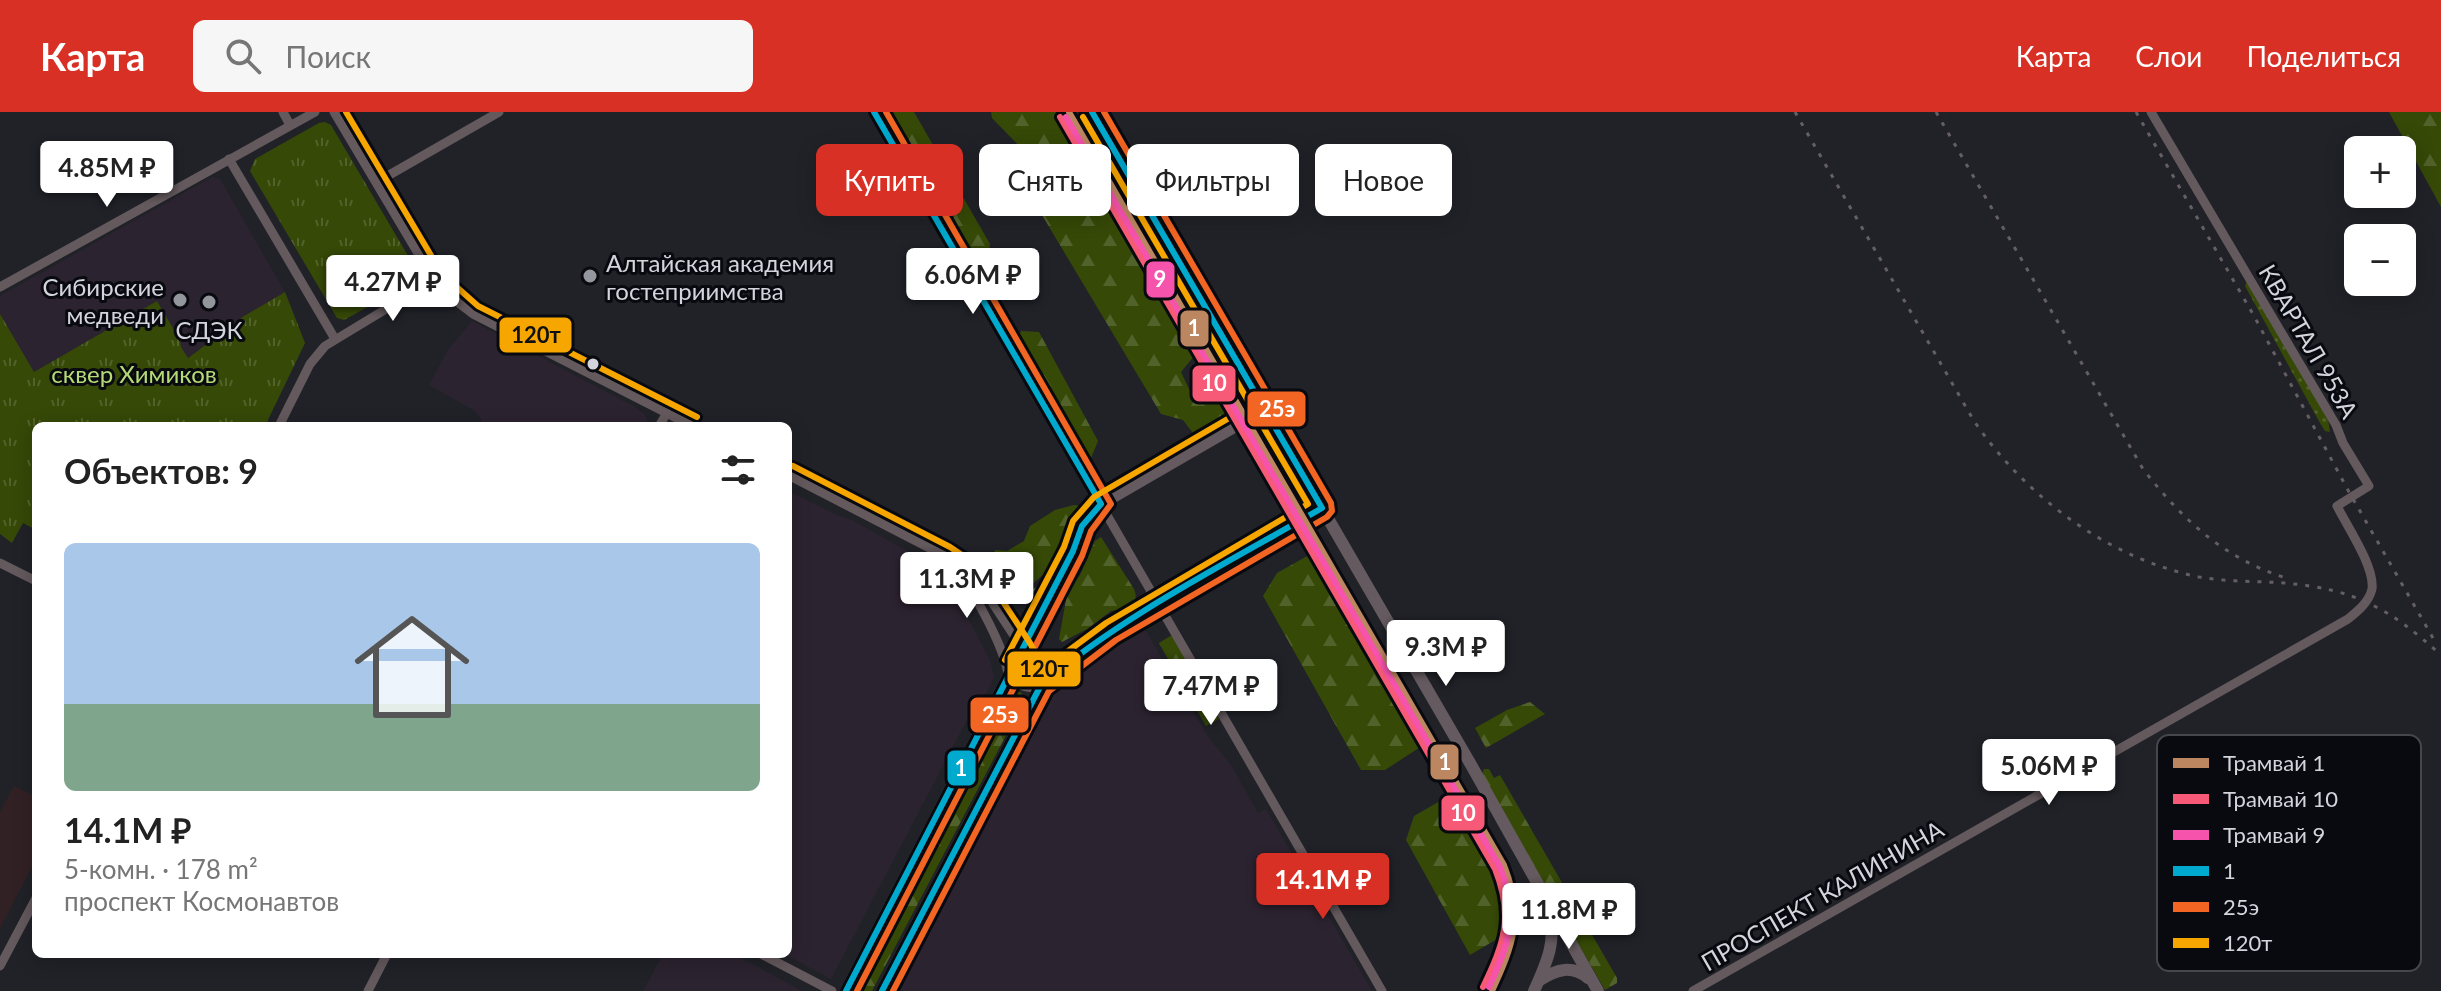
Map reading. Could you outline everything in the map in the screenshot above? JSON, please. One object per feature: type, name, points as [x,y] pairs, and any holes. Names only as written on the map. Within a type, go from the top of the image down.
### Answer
[{"type":"main road","points":[[1092,112],[1596,987]]},
{"type":"main road","points":[[846,991],[1064,569],[1082,526],[1101,504],[1265,409]]},
{"type":"main road","points":[[882,991],[1041,685],[1068,662],[1322,508]]},
{"type":"main road","points":[[1537,986],[1553,942],[1552,922],[1539,885]]},
{"type":"main road","points":[[1537,986],[1550,973],[1575,969],[1596,987]]},
{"type":"street","points":[[283,112],[290,125]]},
{"type":"street","points":[[0,287],[315,112]]},
{"type":"street","points":[[334,112],[434,280],[448,295],[473,314],[684,422]]},
{"type":"street","points":[[377,182],[499,112]]},
{"type":"street","points":[[874,112],[1382,991]]},
{"type":"street","name":"КВАРТАЛ 953А","points":[[2151,112],[2369,486],[2337,506],[2366,562],[2372,582]]},
{"type":"street","points":[[229,159],[335,339]]},
{"type":"street","points":[[281,422],[318,353],[335,339],[434,280]]},
{"type":"street","points":[[661,422],[667,413]]},
{"type":"street","points":[[792,477],[1009,589],[1026,594],[1039,591],[1064,569]]},
{"type":"street","points":[[945,556],[960,571],[973,595],[1005,658],[1008,677],[1031,689],[1041,685],[982,584],[963,566]]},
{"type":"street","points":[[0,563],[32,579]]},
{"type":"street","name":"ПРОСПЕКТ КАЛИНИНА","points":[[1693,991],[2348,619],[2366,601],[2372,582]]},
{"type":"street","points":[[0,966],[32,906]]},
{"type":"street","points":[[368,991],[385,958]]},
{"type":"street","points":[[769,958],[832,991]]},
{"type":"shaded area","points":[[212,177],[220,179],[285,292],[244,316],[187,358],[157,301],[34,372],[0,314],[0,296]]},
{"type":"shaded area","points":[[472,321],[637,408],[645,415],[647,422],[481,422],[475,411],[429,385],[448,350]]},
{"type":"shaded area","points":[[792,493],[852,520],[937,568],[947,579],[990,660],[994,677],[976,713],[967,720],[831,979],[792,958]]},
{"type":"shaded area","points":[[1140,621],[1209,738],[1231,765],[1258,813],[1266,809],[1372,991],[898,991],[1022,756],[1020,744],[1037,709],[1054,684],[1072,667]]},
{"type":"shaded area","points":[[14,786],[32,795],[32,867],[0,928],[0,812]]},
{"type":"shaded area","points":[[661,958],[741,958],[802,991],[643,991]]},
{"type":"green space","points":[[884,112],[914,112],[932,144],[903,144]]},
{"type":"green space","points":[[991,112],[1063,112],[1081,144],[1017,144],[992,118]]},
{"type":"green space","points":[[2389,112],[2441,112],[2441,207],[2416,161],[2416,136],[2402,136]]},
{"type":"green space","points":[[325,122],[331,125],[417,271],[411,283],[344,320],[337,318],[250,171],[255,159]]},
{"type":"green space","points":[[1111,196],[1199,350],[1181,372],[1195,402],[1226,394],[1239,415],[1196,437],[1183,420],[1161,414],[1043,216],[1111,216]]},
{"type":"green space","points":[[963,197],[990,244],[988,261],[968,257],[944,216],[963,216]]},
{"type":"green space","points":[[2247,281],[2328,419],[2330,432],[2325,431],[2320,423],[2245,286]]},
{"type":"green space","name":"сквер Химиков","points":[[285,292],[305,343],[267,422],[32,422],[32,528],[23,523],[12,543],[0,534],[0,314],[34,372],[157,301],[188,358],[244,316]]},
{"type":"green space","points":[[1021,331],[1039,332],[1098,441],[1091,458],[1078,452],[1016,343]]},
{"type":"green space","points":[[1080,506],[1079,513],[1058,546],[1058,564],[1050,575],[1043,575],[1032,584],[1023,584],[992,568],[995,550],[1007,551],[1024,541],[1030,526],[1055,510]]},
{"type":"green space","points":[[1101,537],[1134,589],[1134,602],[1132,607],[1111,611],[1062,642],[1059,639],[1067,594],[1080,575],[1095,541]]},
{"type":"green space","points":[[1318,550],[1428,742],[1385,770],[1361,770],[1263,596],[1277,573]]},
{"type":"green space","points":[[1172,635],[1219,719],[1206,726],[1159,643]]},
{"type":"green space","points":[[1014,690],[1022,693],[1023,703],[872,991],[852,991],[1006,693]]},
{"type":"green space","points":[[1530,702],[1545,714],[1486,748],[1475,728],[1507,710]]},
{"type":"green space","points":[[1484,769],[1489,769],[1494,778],[1500,775],[1617,978],[1617,983],[1605,990],[1481,776]]},
{"type":"green space","points":[[1454,793],[1503,880],[1509,908],[1502,936],[1470,955],[1406,840],[1414,816]]},
{"type":"railway","points":[[1795,112],[1974,421],[1995,449],[2044,499],[2102,540],[2165,568],[2210,579],[2309,586],[2351,596],[2387,613],[2441,655]]},
{"type":"railway","points":[[1936,112],[2143,469],[2173,505],[2206,535],[2243,560],[2286,578]]},
{"type":"railway","points":[[2136,112],[2254,316],[2349,492],[2433,638]]},
{"type":"tram line","name":"1","points":[[1069,112],[1504,865],[1514,899],[1514,929],[1506,959],[1492,991]]},
{"type":"tram line","name":"10","points":[[1060,117],[1495,869],[1504,902],[1504,930],[1483,987]]},
{"type":"tram line","name":"9","points":[[1066,117],[1500,867],[1509,900],[1510,928],[1489,987]]},
{"type":"transit line","name":"120т","points":[[346,112],[442,274],[478,306],[697,417]]},
{"type":"transit line","name":"1","points":[[846,991],[1073,551],[1082,526],[1101,504],[874,112]]},
{"type":"transit line","name":"25э","points":[[857,991],[1082,556],[1091,531],[1111,504],[886,112]]},
{"type":"transit line","name":"1","points":[[882,991],[1041,685],[1142,612],[1322,508],[1092,112]]},
{"type":"transit line","name":"25э","points":[[893,991],[1049,691],[1116,640],[1327,517],[1332,511],[1331,503],[1104,112]]},
{"type":"transit line","name":"120т","points":[[793,466],[950,547],[981,568],[1044,669],[1106,623],[1308,504],[1083,117]]},
{"type":"transit line","name":"120т","points":[[1005,660],[1064,547],[1073,521],[1094,497],[1260,400]]},
{"type":"place","name":"Алтайская академия гостеприимства","points":[[590,276]]},
{"type":"place","name":"Сибирские медведи","points":[[180,300]]},
{"type":"place","name":"СДЭК","points":[[209,302]]}]
